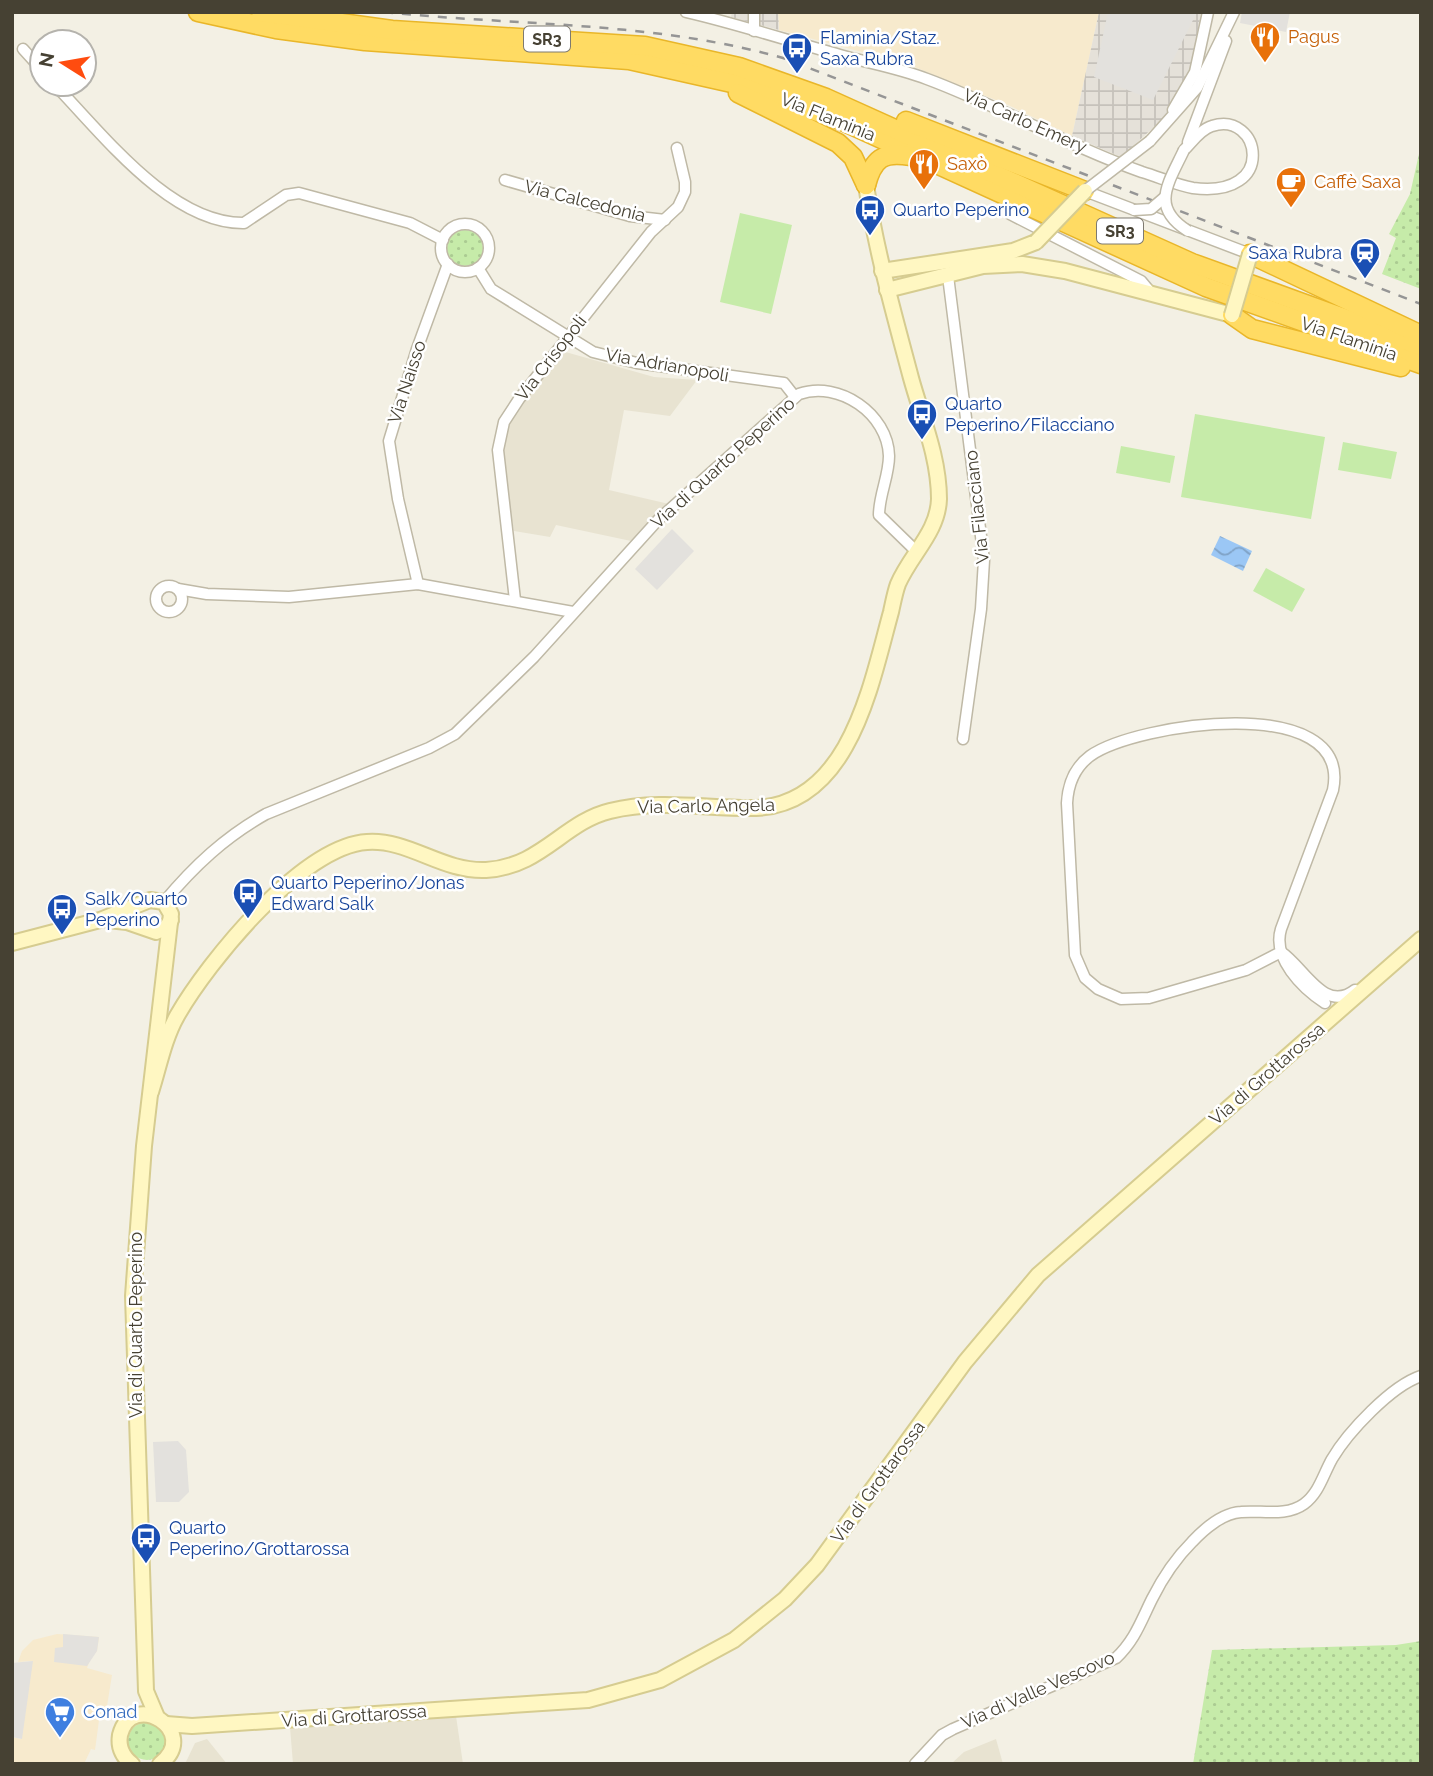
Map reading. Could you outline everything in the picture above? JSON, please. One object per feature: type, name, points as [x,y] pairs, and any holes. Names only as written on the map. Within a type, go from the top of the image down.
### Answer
[{"type":"highway","name":"Via Flaminia","points":[[198,12],[311,35],[586,55],[669,66],[768,93],[926,158],[1206,287],[1421,364]]},
{"type":"highway","name":"Via Flaminia","points":[[261,12],[392,30],[645,46],[739,67],[827,97],[1192,263],[1264,292],[1421,346]]},
{"type":"highway","points":[[669,66],[727,88],[831,139],[853,158],[866,185]]},
{"type":"highway","points":[[827,97],[899,118],[1085,191]]},
{"type":"highway","points":[[866,185],[872,166],[881,157],[900,154],[926,158]]},
{"type":"highway","points":[[1250,254],[1369,308],[1421,335]]},
{"type":"highway","points":[[1232,315],[1252,329],[1421,371]]},
{"type":"street","name":"Via Carlo Emery","points":[[686,12],[728,17],[754,31],[914,74],[978,99],[1137,170],[1185,186],[1228,187],[1242,180],[1253,166],[1254,154],[1249,141],[1241,132],[1228,125],[1208,128],[1184,150]]},
{"type":"street","points":[[754,12],[754,31]]},
{"type":"street","points":[[1159,131],[1195,72],[1208,12]]},
{"type":"street","points":[[882,271],[1013,251],[1036,242],[1085,191],[1150,141],[1197,89],[1234,13]]},
{"type":"street","points":[[1188,230],[1168,215],[1166,197],[1211,87],[1234,13]]},
{"type":"street","points":[[23,49],[28,55]]},
{"type":"street","points":[[67,98],[149,183],[210,216],[244,223],[286,195],[299,192],[410,223],[443,240]]},
{"type":"street","name":"Via Crisopoli","points":[[515,600],[498,463],[500,437],[512,409],[566,338],[651,232],[678,208],[685,192],[682,157],[677,148]]},
{"type":"street","name":"Via Calcedonia","points":[[505,180],[630,216],[665,220]]},
{"type":"street","points":[[866,185],[882,271],[931,440],[939,492],[936,518],[917,552]]},
{"type":"street","points":[[887,290],[983,266],[1022,264],[1065,271],[1232,315],[1250,254],[1085,191]]},
{"type":"street","points":[[1134,210],[1151,209],[1166,197]]},
{"type":"street","points":[[1010,214],[1141,281],[1151,289],[1151,294]]},
{"type":"street","points":[[457,225],[477,227],[486,237],[489,251],[478,268],[462,271],[448,264],[442,253],[443,240],[457,225]]},
{"type":"street","name":"Via Naisso","points":[[418,584],[398,499],[389,441],[406,382],[448,264]]},
{"type":"street","name":"Via Adrianopoli","points":[[478,268],[491,289],[566,338],[593,352],[637,363],[784,383],[794,397]]},
{"type":"street","name":"Via Filacciano","points":[[948,276],[984,560],[981,609],[963,739]]},
{"type":"street","name":"Via di Quarto Peperino","points":[[164,902],[214,849],[266,814],[429,748],[455,734],[534,657],[659,520],[794,397],[809,391],[833,393],[858,404],[872,416],[883,433],[889,456],[879,515],[917,552]]},
{"type":"street","name":"Via Carlo Angela","points":[[197,986],[230,942],[285,887],[329,853],[350,844],[366,842],[396,845],[445,865],[488,870],[527,860],[596,816],[611,811],[643,805],[676,804],[755,808],[783,804],[802,796],[828,774],[847,744],[871,682],[898,583],[917,552]]},
{"type":"street","points":[[180,592],[289,597],[418,584],[573,612]]},
{"type":"street","points":[[1281,952],[1246,970],[1134,1000],[1110,996],[1085,978],[1075,955],[1068,803],[1069,785],[1079,766],[1096,753],[1140,737],[1214,724],[1293,730],[1322,745],[1335,770],[1333,790],[1278,941],[1281,952],[1295,974],[1313,995],[1330,1008]]},
{"type":"street","points":[[12,943],[100,920],[152,900],[164,902],[170,909],[171,920],[164,930],[148,930],[121,921],[100,920]]},
{"type":"street","points":[[143,905],[139,917],[159,940],[166,960]]},
{"type":"street","name":"Via di Quarto Peperino","points":[[171,920],[138,1200],[133,1296],[146,1691],[173,1742]]},
{"type":"street","name":"Via di Grottarossa","points":[[134,1717],[145,1715],[192,1726],[588,1700],[651,1683],[715,1652],[753,1626],[801,1583],[984,1337],[1038,1276],[1330,1008],[1392,964],[1421,939]]},
{"type":"street","points":[[1281,952],[1292,959],[1319,990],[1330,1008]]},
{"type":"street","points":[[1319,990],[1330,996],[1345,996],[1392,964]]},
{"type":"street","points":[[162,996],[178,996],[197,986]]},
{"type":"street","points":[[151,1092],[170,1031],[197,986]]},
{"type":"street","points":[[159,1014],[183,1007]]},
{"type":"street","name":"Via di Valle Vescovo","points":[[915,1764],[942,1735],[953,1729],[1116,1658],[1130,1645],[1164,1577],[1193,1541],[1226,1516],[1239,1512],[1292,1511],[1303,1504],[1318,1488],[1345,1441],[1397,1387],[1421,1377]]},
{"type":"street","name":"Via di Quarto Peperino","points":[[120,1745],[123,1728],[134,1717],[146,1691]]},
{"type":"street","points":[[160,1764],[169,1755],[173,1742],[192,1726]]},
{"type":"street","points":[[115,1764],[120,1745]]},
{"type":"street","points":[[120,1745],[122,1754],[132,1764]]},
{"type":"shaded area","points":[[732,12],[778,12],[779,30],[731,17]]},
{"type":"shaded area","points":[[778,12],[1099,12],[1072,136],[1008,105],[907,64],[779,30]]},
{"type":"shaded area","points":[[1099,12],[1201,12],[1192,64],[1166,116],[1121,157],[1072,136]]},
{"type":"shaded area","points":[[1108,12],[1197,12],[1153,100],[1094,77]]},
{"type":"shaded area","points":[[1242,12],[1290,12],[1286,32],[1240,23]]},
{"type":"shaded area","points":[[562,351],[654,377],[697,380],[670,416],[624,410],[609,490],[669,504],[631,541],[556,525],[550,537],[514,531],[504,476],[503,449],[508,427],[525,397]]},
{"type":"shaded area","points":[[672,529],[694,551],[657,590],[635,569]]},
{"type":"shaded area","points":[[178,1441],[186,1450],[189,1492],[179,1502],[156,1502],[153,1442]]},
{"type":"shaded area","points":[[57,1634],[99,1637],[97,1651],[91,1657],[87,1668],[112,1675],[107,1706],[105,1709],[97,1707],[97,1713],[100,1713],[95,1750],[91,1749],[84,1764],[12,1764],[12,1737],[21,1739],[32,1661],[18,1662],[22,1651],[33,1640]]},
{"type":"shaded area","points":[[63,1634],[99,1637],[97,1651],[87,1666],[54,1662],[55,1648],[63,1647]]},
{"type":"shaded area","points":[[33,1661],[22,1739],[12,1737],[12,1663]]},
{"type":"shaded area","points":[[456,1716],[463,1764],[293,1764],[290,1727]]},
{"type":"shaded area","points":[[207,1739],[227,1764],[185,1764],[195,1743]]},
{"type":"shaded area","points":[[996,1739],[1003,1764],[951,1764],[964,1752]]},
{"type":"green space","points":[[1421,145],[1421,289],[1382,274],[1396,238],[1389,234],[1410,194]]},
{"type":"green space","points":[[740,213],[792,225],[771,314],[720,302]]},
{"type":"green space","points":[[465,230],[477,236],[483,248],[477,260],[465,266],[453,260],[447,248],[453,236]]},
{"type":"green space","points":[[1195,414],[1325,437],[1311,519],[1181,497]]},
{"type":"green space","points":[[1343,442],[1397,452],[1391,479],[1338,470]]},
{"type":"green space","points":[[1121,446],[1175,456],[1170,483],[1116,473]]},
{"type":"green space","points":[[1266,568],[1305,589],[1292,612],[1253,591]]},
{"type":"green space","points":[[1421,1641],[1421,1764],[1193,1764],[1212,1650],[1396,1645]]},
{"type":"green space","points":[[147,1722],[160,1728],[166,1741],[160,1754],[147,1760],[134,1754],[128,1741],[134,1728]]},
{"type":"water","points":[[1220,536],[1252,551],[1243,571],[1211,555]]},
{"type":"railway","points":[[384,12],[635,31],[734,46],[783,58],[1421,304]]},
{"type":"place","name":"Pagus","points":[[1265,64]]},
{"type":"place","name":"Flaminia/Staz. Saxa Rubra","points":[[797,75]]},
{"type":"place","name":"Saxò","points":[[924,191]]},
{"type":"place","name":"Caffè Saxa","points":[[1291,209]]},
{"type":"place","name":"Quarto Peperino","points":[[870,237]]},
{"type":"place","name":"Saxa Rubra","points":[[1365,280]]},
{"type":"place","name":"Quarto Peperino/Filacciano","points":[[922,441]]},
{"type":"place","name":"Quarto Peperino/Jonas Edward Salk","points":[[248,920]]},
{"type":"place","name":"Salk/Quarto Peperino","points":[[62,936]]},
{"type":"place","name":"Quarto Peperino/Grottarossa","points":[[146,1565]]},
{"type":"place","name":"Conad","points":[[60,1739]]}]
